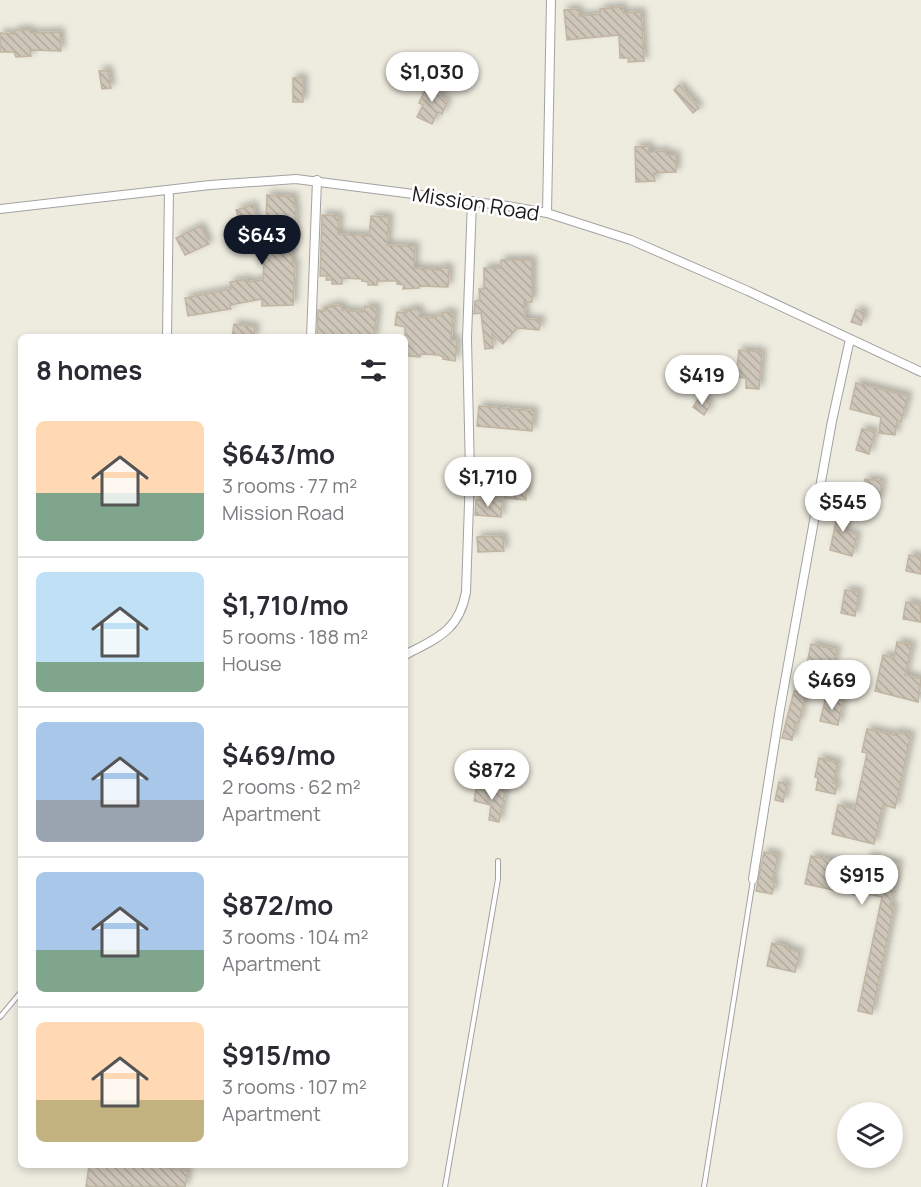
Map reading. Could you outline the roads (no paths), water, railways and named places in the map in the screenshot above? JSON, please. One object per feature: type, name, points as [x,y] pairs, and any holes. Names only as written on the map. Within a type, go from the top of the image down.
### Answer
[{"type":"street","points":[[547,213],[551,0]]},
{"type":"street","name":"Mission Road","points":[[0,209],[275,179],[317,180],[547,213],[632,240],[748,291],[921,372]]},
{"type":"street","points":[[311,334],[317,180]]},
{"type":"street","points":[[167,334],[169,190]]},
{"type":"street","points":[[408,653],[454,625],[463,609],[466,592],[470,474],[467,338],[472,201]]},
{"type":"street","points":[[753,879],[780,709],[832,421],[850,339]]},
{"type":"lane","points":[[444,1187],[498,879],[498,861]]},
{"type":"lane","points":[[704,1187],[753,879]]},
{"type":"lane","points":[[0,1017],[18,996]]}]
